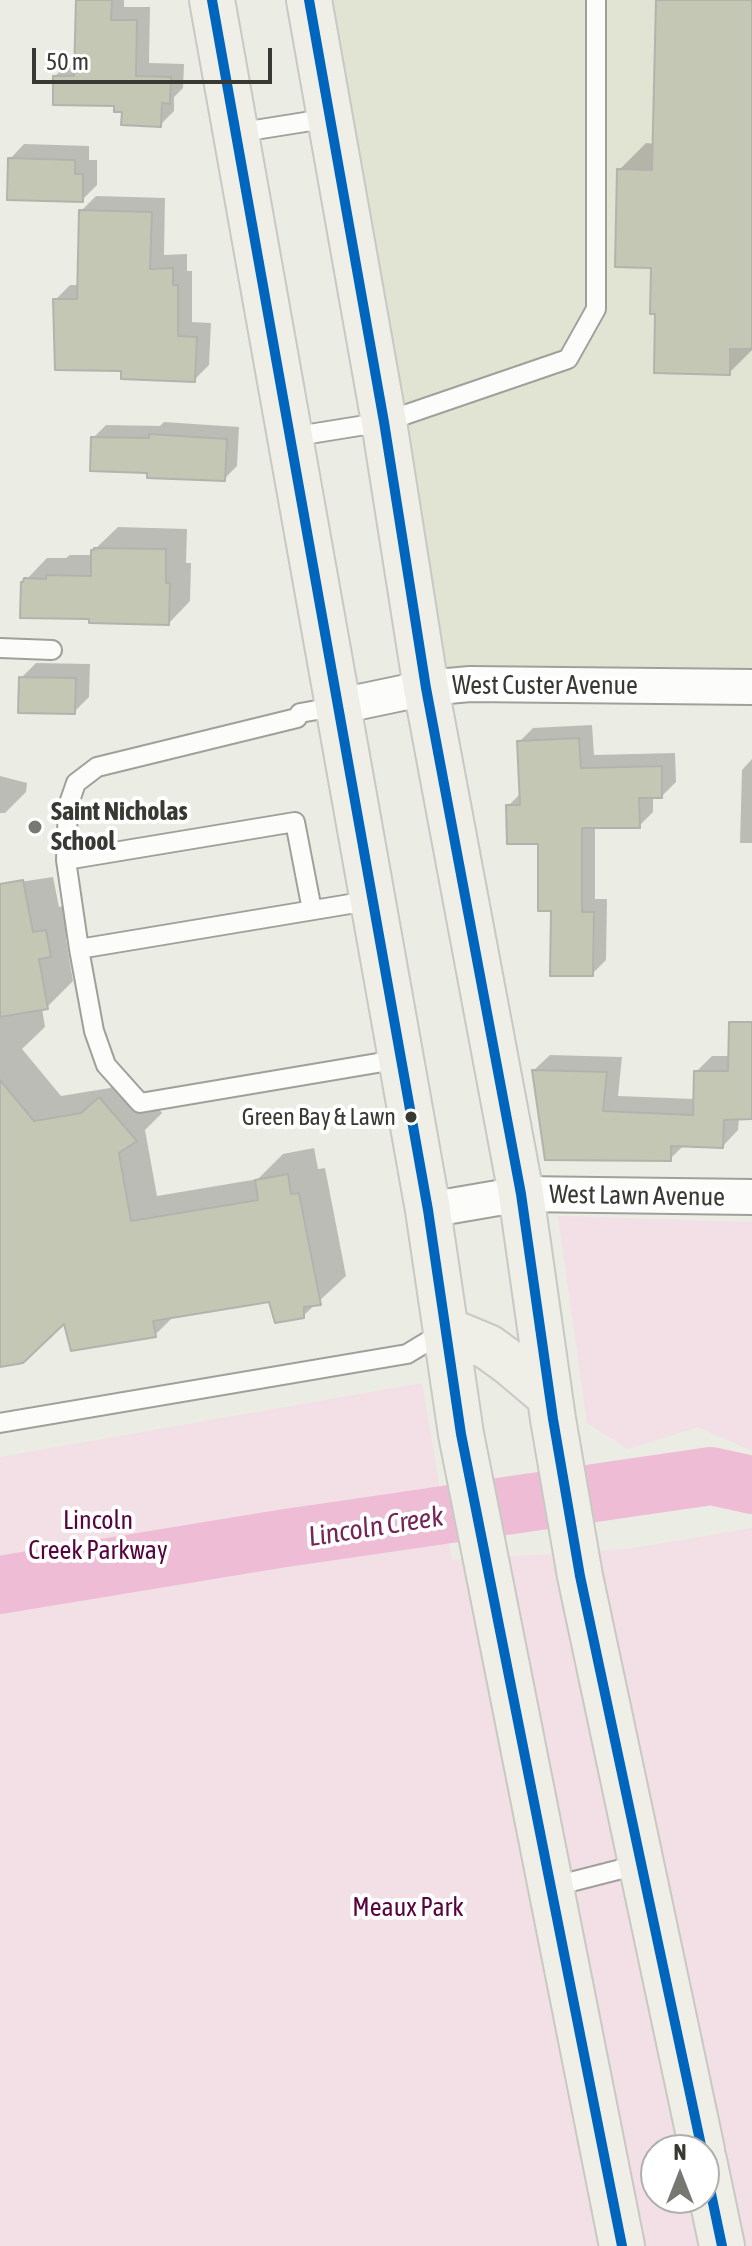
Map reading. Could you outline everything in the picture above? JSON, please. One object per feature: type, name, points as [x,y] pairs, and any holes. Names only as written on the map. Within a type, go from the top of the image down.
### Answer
[{"type":"main road","points":[[212,0],[402,1058],[461,1434],[622,2246]]},
{"type":"main road","points":[[309,0],[384,422],[426,688],[521,1194],[551,1407],[580,1576],[699,2134]]},
{"type":"main road","points":[[447,1330],[488,1347],[510,1363],[551,1407]]},
{"type":"main road","points":[[715,2214],[722,2246]]},
{"type":"street","name":"West Custer Avenue","points":[[340,706],[426,688],[470,684],[752,687]]},
{"type":"street","name":"West Lawn Avenue","points":[[428,1210],[521,1194],[752,1197]]},
{"type":"lane","points":[[291,437],[384,422],[568,359],[596,309],[596,0]]},
{"type":"lane","points":[[236,133],[330,118]]},
{"type":"lane","points":[[0,648],[52,650]]},
{"type":"lane","points":[[340,706],[300,713],[297,718],[97,767],[76,783],[68,806],[66,860],[79,949],[94,1031],[106,1065],[140,1103],[402,1058]]},
{"type":"lane","points":[[66,860],[295,822],[312,910]]},
{"type":"lane","points":[[79,949],[374,900]]},
{"type":"lane","points":[[0,1423],[407,1354],[447,1330]]},
{"type":"lane","points":[[551,1887],[641,1864]]},
{"type":"shaded area","points":[[307,0],[752,0],[752,687],[426,688]]},
{"type":"green space","points":[[558,1216],[752,1222],[752,1451],[698,1427],[628,1449],[587,1423]]},
{"type":"green space","name":"Meaux Park","points":[[422,1383],[452,1560],[628,1549],[752,1528],[752,2246],[0,2246],[0,1457]]},
{"type":"building","points":[[76,0],[112,0],[111,20],[137,20],[136,76],[171,77],[170,104],[162,103],[161,127],[121,125],[122,112],[114,112],[114,106],[53,105],[53,76],[74,76]]},
{"type":"building","points":[[656,0],[752,0],[752,349],[730,349],[730,375],[654,373],[655,314],[650,314],[651,268],[615,267],[617,169],[652,170]]},
{"type":"building","points":[[8,158],[75,160],[75,174],[83,174],[83,202],[7,200]]},
{"type":"building","points":[[79,210],[152,212],[150,269],[173,268],[173,285],[178,285],[178,336],[197,337],[195,382],[121,379],[121,371],[55,370],[53,299],[77,299]]},
{"type":"building","points":[[149,434],[227,439],[225,481],[147,478],[147,473],[90,471],[91,437],[149,438]]},
{"type":"building","points":[[166,549],[166,583],[170,583],[169,625],[20,618],[21,582],[24,578],[91,576],[91,550]]},
{"type":"building","points":[[19,677],[76,678],[75,714],[18,713]]},
{"type":"building","points":[[579,738],[581,768],[662,766],[662,798],[639,798],[640,828],[582,828],[582,912],[594,912],[593,976],[550,976],[551,911],[538,911],[538,844],[507,844],[506,805],[520,805],[517,741]]},
{"type":"building","points":[[23,880],[33,932],[46,930],[51,957],[39,959],[48,1009],[0,1017],[0,884]]},
{"type":"building","points":[[729,1022],[752,1022],[752,1119],[724,1120],[723,1148],[671,1146],[671,1161],[545,1160],[532,1070],[607,1072],[603,1111],[693,1115],[694,1071],[728,1071]]},
{"type":"building","points":[[0,1080],[34,1121],[81,1113],[99,1097],[137,1141],[119,1153],[131,1221],[258,1200],[255,1180],[288,1174],[291,1194],[299,1193],[321,1305],[304,1307],[304,1318],[275,1323],[269,1302],[153,1321],[156,1337],[71,1351],[64,1324],[23,1363],[0,1367]]},
{"type":"waterway","name":"Lincoln Creek","points":[[0,1585],[279,1539],[711,1476],[752,1485]]},
{"type":"transit line","points":[[212,0],[428,1210],[461,1434],[622,2246]]},
{"type":"transit line","points":[[309,0],[384,422],[426,688],[521,1194],[553,1419],[580,1576],[699,2134]]},
{"type":"transit line","points":[[715,2214],[722,2246]]},
{"type":"place","name":"Saint Nicholas School","points":[[35,827]]},
{"type":"place","name":"Green Bay & Lawn","points":[[411,1117]]},
{"type":"park label","name":"Lincoln Creek Parkway","points":[[98,1536]]}]
